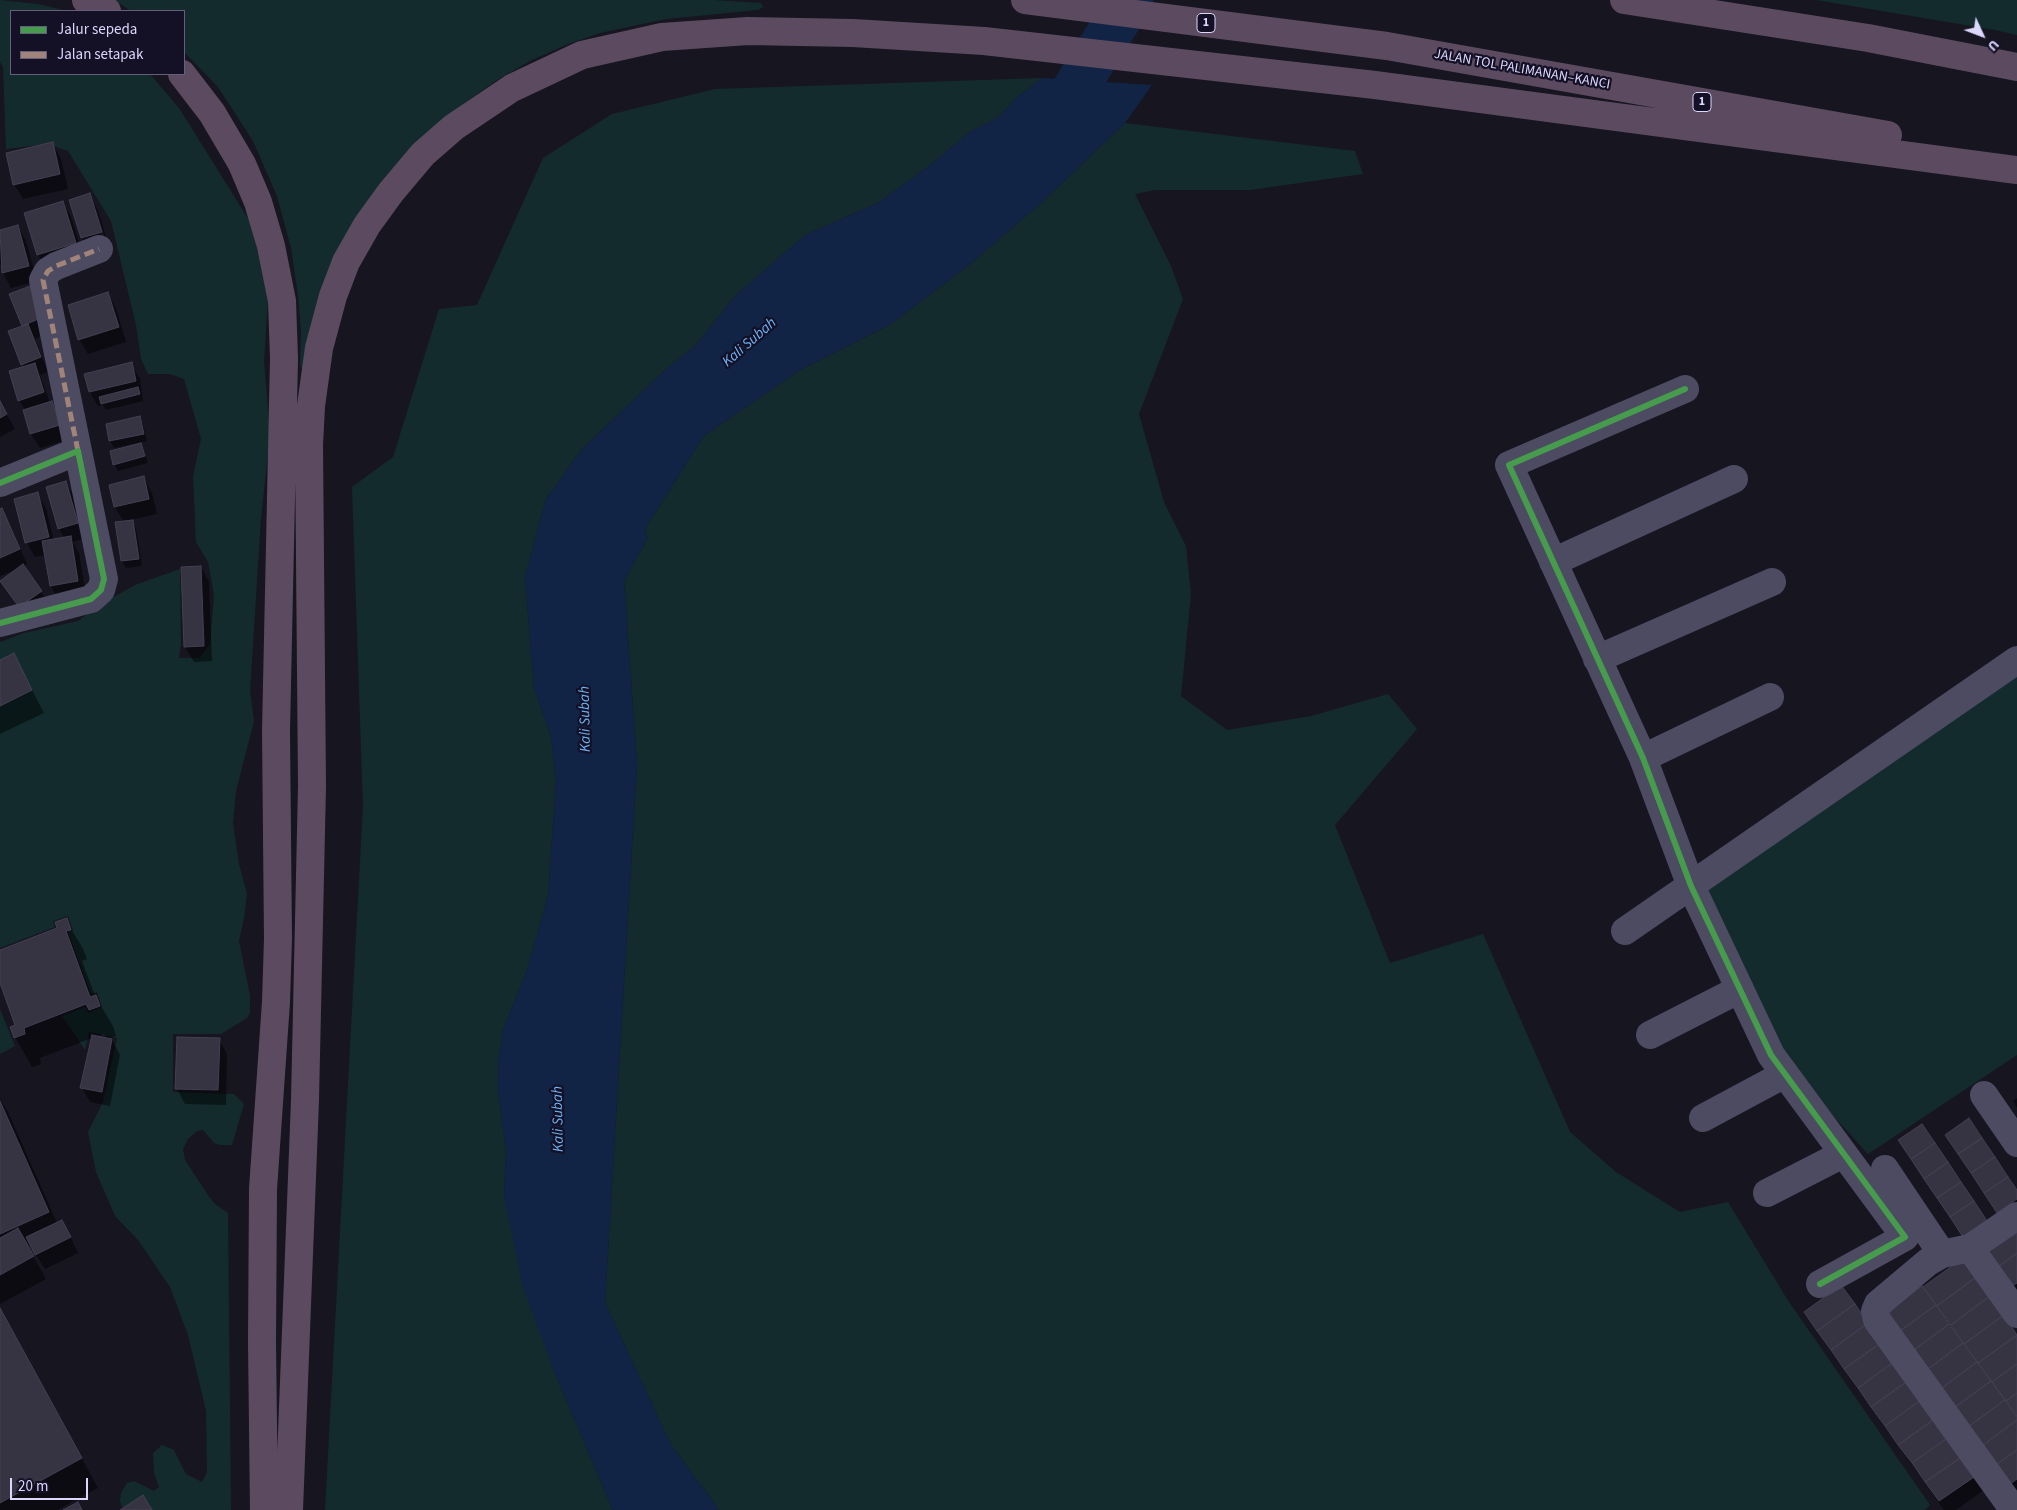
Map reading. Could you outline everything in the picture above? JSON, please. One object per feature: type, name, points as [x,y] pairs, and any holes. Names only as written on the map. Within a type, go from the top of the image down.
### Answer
[{"type":"highway","points":[[86,0],[105,10]]},
{"type":"highway","name":"JALAN TOL PALIMANAN–KANCI","points":[[1025,0],[1387,46],[2017,159]]},
{"type":"highway","points":[[1624,0],[1868,38],[2017,67]]},
{"type":"highway","points":[[289,1510],[304,1110],[312,786],[309,445],[311,406],[319,348],[333,296],[346,262],[367,225],[391,192],[424,154],[454,127],[512,88],[582,55],[662,37],[748,32],[853,33],[984,41],[1375,85],[2017,170]]},
{"type":"highway","points":[[183,75],[212,113],[245,172],[258,202],[271,246],[282,301],[284,358],[276,731],[278,939],[276,1002],[263,1189],[264,1510]]},
{"type":"street","points":[[0,623],[82,602],[96,596],[104,584],[103,570],[43,280],[48,271],[56,266],[99,249]]},
{"type":"street","points":[[1685,389],[1509,465],[1643,758],[1691,886],[1771,1055],[1905,1237],[1820,1284]]},
{"type":"street","points":[[1,479],[78,451]]},
{"type":"street","points":[[1553,562],[1734,479]]},
{"type":"street","points":[[1597,659],[1772,582]]},
{"type":"street","points":[[1625,932],[2017,660]]},
{"type":"street","points":[[1643,758],[1770,697]]},
{"type":"street","points":[[1650,1035],[1740,989]]},
{"type":"street","points":[[1703,1118],[1785,1074]]},
{"type":"street","points":[[1984,1095],[2017,1143]]},
{"type":"street","points":[[1767,1193],[1843,1154]]},
{"type":"street","points":[[1885,1169],[1942,1254]]},
{"type":"street","points":[[2006,1503],[1877,1320],[1875,1311],[1878,1304],[1917,1270],[1942,1254],[1970,1248],[2017,1216]]},
{"type":"street","points":[[1970,1248],[2017,1314]]},
{"type":"green space","points":[[0,0],[38,4],[63,10],[10,10],[10,75],[151,75],[179,108],[249,220],[265,276],[268,300],[264,361],[269,445],[261,518],[250,691],[254,721],[236,791],[233,823],[239,864],[247,894],[239,941],[250,995],[250,1013],[247,1018],[221,1034],[173,1034],[173,1092],[234,1094],[244,1104],[232,1145],[214,1143],[203,1130],[197,1131],[188,1139],[183,1149],[185,1160],[208,1195],[215,1204],[228,1213],[231,1510],[127,1510],[122,1507],[120,1501],[121,1493],[127,1483],[134,1481],[154,1491],[159,1487],[154,1473],[153,1453],[162,1445],[174,1450],[186,1474],[202,1482],[207,1472],[206,1411],[188,1335],[170,1287],[138,1240],[115,1216],[96,1172],[88,1132],[103,1102],[117,1038],[89,1032],[85,1050],[62,1016],[85,1007],[88,1013],[102,1007],[97,992],[91,994],[68,932],[73,930],[68,916],[53,921],[55,927],[0,948],[0,642],[24,633],[78,621],[101,604],[137,584],[180,569],[181,645],[179,658],[199,658],[210,644],[214,595],[208,562],[196,542],[193,476],[201,439],[184,379],[170,374],[148,374],[141,359],[136,325],[111,221],[68,151],[48,144],[6,149],[3,67],[0,62]]},
{"type":"green space","points":[[114,0],[713,0],[761,3],[763,7],[758,10],[666,19],[600,33],[532,60],[497,80],[463,104],[428,135],[303,370],[300,366],[301,332],[291,248],[277,196],[253,141],[218,87],[185,53],[185,10],[129,10]]},
{"type":"green space","points":[[1816,0],[2017,0],[2017,35],[1995,30]]},
{"type":"green space","points":[[1042,78],[1015,99],[999,117],[971,131],[933,163],[878,203],[805,235],[736,295],[696,345],[665,370],[583,448],[546,499],[525,577],[534,688],[551,736],[556,782],[548,896],[527,970],[503,1030],[499,1058],[498,1090],[506,1150],[504,1197],[552,1366],[613,1510],[325,1510],[363,806],[352,487],[393,457],[439,309],[477,305],[543,158],[612,114],[715,89]]},
{"type":"green space","points":[[1125,123],[1355,151],[1363,174],[1250,190],[1155,190],[1135,194],[1171,266],[1183,299],[1139,414],[1164,502],[1186,546],[1191,594],[1181,696],[1227,730],[1311,716],[1388,694],[1417,729],[1335,825],[1390,963],[1483,934],[1570,1132],[1616,1172],[1680,1212],[1728,1202],[1787,1299],[1930,1505],[1925,1510],[719,1510],[671,1445],[605,1303],[637,764],[624,581],[648,537],[645,532],[647,525],[704,436],[800,370],[891,324],[969,265],[1040,204]]},
{"type":"green space","points":[[2017,674],[2017,1055],[1868,1154],[1794,1073],[1707,907],[1708,888]]},
{"type":"green space","points":[[0,1009],[15,1046],[0,1054]]},
{"type":"water","name":"Kali Subah","points":[[1042,78],[1152,85],[1125,123],[1040,204],[969,265],[891,324],[800,370],[704,436],[647,525],[645,532],[648,537],[624,581],[637,764],[605,1303],[671,1445],[719,1510],[613,1510],[552,1366],[523,1287],[504,1197],[506,1150],[498,1090],[499,1058],[503,1030],[527,970],[548,896],[556,782],[551,736],[534,688],[525,577],[546,499],[583,448],[665,370],[696,345],[736,295],[805,235],[878,203],[933,163],[971,131],[999,117],[1015,99]]},
{"type":"building","points":[[53,142],[60,174],[13,185],[6,153]]},
{"type":"building","points":[[90,193],[102,232],[81,238],[69,200]]},
{"type":"building","points":[[63,201],[76,243],[37,255],[24,213]]},
{"type":"building","points":[[18,225],[29,266],[2,273],[0,230]]},
{"type":"building","points":[[30,286],[43,317],[22,326],[9,294]]},
{"type":"building","points":[[108,292],[119,327],[78,340],[68,305]]},
{"type":"building","points":[[28,324],[41,357],[21,365],[8,331]]},
{"type":"building","points":[[132,362],[136,381],[89,392],[84,374]]},
{"type":"building","points":[[35,363],[44,392],[18,401],[9,371]]},
{"type":"building","points":[[138,387],[140,394],[101,404],[99,397]]},
{"type":"building","points":[[0,401],[7,414],[0,418]]},
{"type":"building","points":[[52,401],[60,425],[30,434],[23,410]]},
{"type":"building","points":[[140,416],[144,434],[109,441],[106,424]]},
{"type":"building","points":[[141,443],[145,456],[113,465],[110,451]]},
{"type":"building","points":[[144,476],[149,499],[114,507],[109,485]]},
{"type":"building","points":[[66,481],[78,523],[58,529],[46,487]]},
{"type":"building","points":[[38,492],[49,537],[25,543],[14,499]]},
{"type":"building","points":[[2,508],[20,549],[0,558],[0,509]]},
{"type":"building","points":[[133,520],[139,559],[121,561],[115,522]]},
{"type":"building","points":[[71,536],[78,581],[50,586],[42,541]]},
{"type":"building","points":[[23,564],[42,591],[19,607],[0,581]]},
{"type":"building","points":[[201,566],[204,646],[184,647],[181,567]]},
{"type":"building","points":[[14,653],[32,690],[0,706],[0,660]]},
{"type":"building","points":[[67,918],[71,930],[66,931],[90,997],[96,995],[100,1006],[89,1010],[86,1004],[24,1028],[25,1034],[14,1038],[10,1027],[15,1025],[0,983],[0,950],[57,928],[55,922]]},
{"type":"building","points":[[92,1035],[112,1039],[102,1092],[80,1088]]},
{"type":"building","points":[[177,1037],[220,1038],[218,1090],[175,1089]]},
{"type":"building","points":[[0,1101],[49,1212],[0,1234]]},
{"type":"building","points":[[1969,1118],[1982,1138],[1958,1154],[1945,1135]]},
{"type":"building","points":[[1922,1124],[1935,1143],[1911,1159],[1898,1140]]},
{"type":"building","points":[[1982,1138],[1995,1157],[1971,1173],[1958,1154]]},
{"type":"building","points":[[1935,1143],[1948,1162],[1924,1179],[1911,1159]]},
{"type":"building","points":[[1995,1157],[2008,1177],[1984,1193],[1971,1173]]},
{"type":"building","points":[[1948,1162],[1961,1182],[1937,1198],[1924,1179]]},
{"type":"building","points":[[2008,1177],[2017,1190],[2017,1199],[1997,1213],[1984,1193]]},
{"type":"building","points":[[1961,1182],[1974,1201],[1950,1217],[1937,1198]]},
{"type":"building","points":[[1974,1201],[1987,1221],[1963,1237],[1950,1217]]},
{"type":"building","points":[[62,1220],[71,1237],[35,1255],[26,1237]]},
{"type":"building","points":[[2017,1224],[2017,1253],[1994,1270],[1980,1251]]},
{"type":"building","points":[[18,1228],[34,1256],[0,1275],[0,1238]]},
{"type":"building","points":[[2017,1253],[2017,1283],[2008,1289],[1994,1270]]},
{"type":"building","points":[[1963,1258],[1976,1277],[1937,1306],[1923,1287]]},
{"type":"building","points":[[1976,1277],[1990,1296],[1951,1325],[1937,1306]]},
{"type":"building","points":[[1841,1285],[1855,1304],[1817,1331],[1804,1312]]},
{"type":"building","points":[[1922,1286],[1936,1305],[1896,1334],[1882,1315]]},
{"type":"building","points":[[1990,1296],[2004,1315],[1964,1344],[1951,1325]]},
{"type":"building","points":[[1855,1304],[1868,1323],[1831,1350],[1817,1331]]},
{"type":"building","points":[[1936,1305],[1949,1324],[1910,1353],[1896,1334]]},
{"type":"building","points":[[0,1308],[82,1458],[0,1503]]},
{"type":"building","points":[[2004,1315],[2017,1335],[1978,1363],[1964,1344]]},
{"type":"building","points":[[1868,1323],[1882,1342],[1844,1369],[1831,1350]]},
{"type":"building","points":[[1949,1324],[1963,1343],[1924,1372],[1910,1353]]},
{"type":"building","points":[[2017,1335],[2017,1364],[1992,1382],[1978,1363]]},
{"type":"building","points":[[1882,1342],[1895,1361],[1858,1388],[1844,1369]]},
{"type":"building","points":[[1963,1343],[1977,1362],[1938,1391],[1924,1372]]},
{"type":"building","points":[[1895,1361],[1909,1380],[1871,1407],[1858,1388]]},
{"type":"building","points":[[1977,1362],[1991,1381],[1951,1410],[1938,1391]]},
{"type":"building","points":[[2017,1364],[2017,1393],[2006,1401],[1992,1382]]},
{"type":"building","points":[[1909,1380],[1922,1399],[1885,1426],[1871,1407]]},
{"type":"building","points":[[1991,1381],[2005,1400],[1965,1429],[1951,1410]]},
{"type":"building","points":[[2017,1393],[2017,1416],[2006,1401]]},
{"type":"building","points":[[1922,1399],[1936,1418],[1898,1445],[1885,1426]]},
{"type":"building","points":[[2005,1400],[2017,1417],[2017,1420],[1979,1448],[1965,1429]]},
{"type":"building","points":[[1936,1418],[1949,1437],[1912,1463],[1898,1445]]},
{"type":"building","points":[[2017,1420],[2017,1450],[1993,1467],[1979,1448]]},
{"type":"building","points":[[1949,1437],[1963,1456],[1925,1482],[1912,1463]]},
{"type":"building","points":[[2017,1450],[2017,1479],[2007,1486],[1993,1467]]},
{"type":"building","points":[[1963,1456],[1977,1475],[1939,1501],[1925,1482]]},
{"type":"building","points":[[143,1495],[152,1510],[120,1510]]},
{"type":"building","points":[[78,1502],[82,1510],[63,1510]]},
{"type":"waterway","points":[[1043,130],[1059,115],[1130,0]]},
{"type":"marked path","points":[[78,451],[43,280],[48,271],[56,266],[99,249]]},
{"type":"cycle path","points":[[1685,389],[1509,465],[1643,758],[1691,886],[1771,1055],[1905,1237],[1820,1284]]},
{"type":"cycle path","points":[[0,483],[78,451],[104,579],[101,590],[91,599],[0,623]]}]
